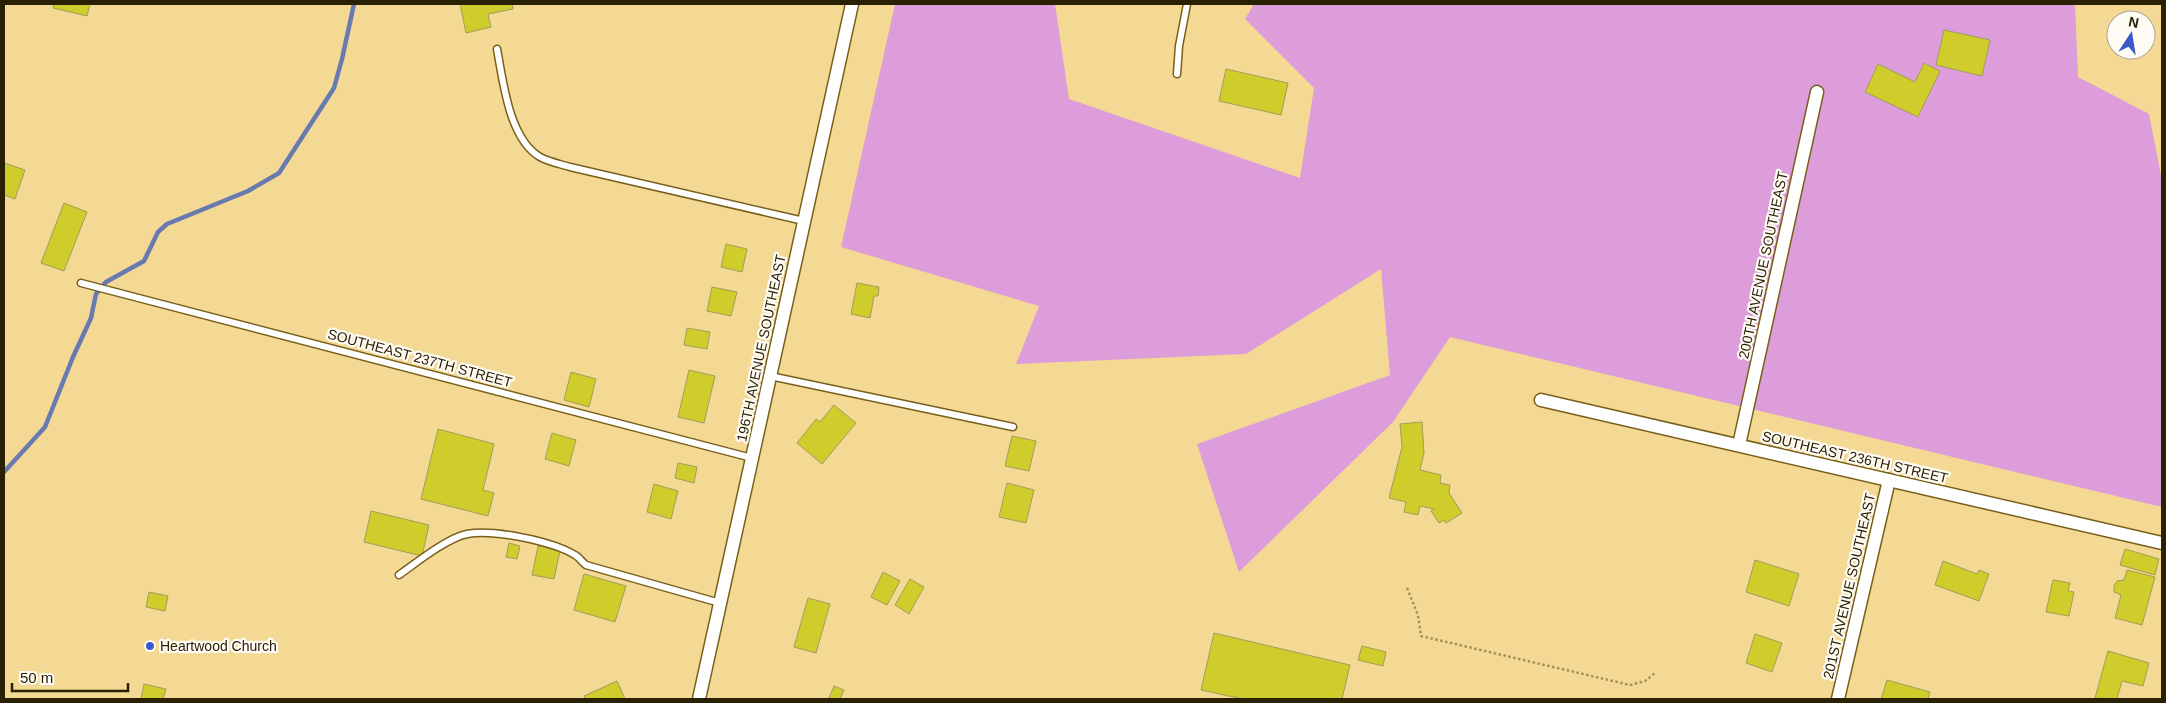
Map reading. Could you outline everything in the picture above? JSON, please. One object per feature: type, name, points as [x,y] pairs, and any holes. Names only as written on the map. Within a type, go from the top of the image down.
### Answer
[{"type":"street","name":"196TH AVENUE SOUTHEAST","points":[[699,699],[852,4]]},
{"type":"street","name":"200TH AVENUE SOUTHEAST","points":[[1739,445],[1817,92]]},
{"type":"street","name":"SOUTHEAST 236TH STREET","points":[[1541,400],[2162,543]]},
{"type":"street","name":"201ST AVENUE SOUTHEAST","points":[[1838,699],[1889,480]]},
{"type":"lane","points":[[1177,74],[1178,46],[1187,4]]},
{"type":"lane","points":[[497,49],[509,111],[522,138],[539,157],[570,167],[804,221]]},
{"type":"lane","name":"SOUTHEAST 237TH STREET","points":[[81,283],[752,458]]},
{"type":"lane","points":[[770,376],[1013,427]]},
{"type":"lane","points":[[399,575],[443,545],[467,534],[506,534],[562,548],[577,556],[586,565],[720,603]]},
{"type":"path","points":[[1407,588],[1418,616],[1421,636],[1630,685],[1645,681],[1655,672]]},
{"type":"shaded area","points":[[895,4],[1055,4],[1069,99],[1300,178],[1314,88],[1245,19],[1254,4],[2075,4],[2078,77],[2149,114],[2162,181],[2162,507],[1450,337],[1393,422],[1239,572],[1197,444],[1390,375],[1381,269],[1246,354],[1016,364],[1039,306],[841,247]]},
{"type":"building","points":[[54,4],[90,4],[87,16],[53,8]]},
{"type":"building","points":[[460,4],[512,4],[513,9],[488,14],[491,27],[466,33]]},
{"type":"building","points":[[1944,30],[1990,40],[1982,76],[1936,65]]},
{"type":"building","points":[[1924,63],[1940,71],[1918,117],[1865,92],[1878,64],[1915,82]]},
{"type":"building","points":[[1226,69],[1288,83],[1281,115],[1219,101]]},
{"type":"building","points":[[4,163],[25,170],[15,199],[4,195]]},
{"type":"building","points":[[64,203],[87,212],[64,271],[41,263]]},
{"type":"building","points":[[726,244],[747,249],[742,272],[721,267]]},
{"type":"building","points":[[857,283],[879,287],[878,296],[874,296],[870,318],[851,314]]},
{"type":"building","points":[[712,287],[737,292],[731,316],[707,311]]},
{"type":"building","points":[[687,328],[710,332],[707,349],[684,345]]},
{"type":"building","points":[[689,370],[715,376],[704,423],[678,417]]},
{"type":"building","points":[[571,372],[596,379],[589,407],[564,400]]},
{"type":"building","points":[[834,405],[856,423],[822,464],[797,443],[816,419],[820,422]]},
{"type":"building","points":[[1422,422],[1424,453],[1420,470],[1441,475],[1440,483],[1450,485],[1449,493],[1462,513],[1446,523],[1444,520],[1439,523],[1431,511],[1434,509],[1420,506],[1418,515],[1404,512],[1406,502],[1389,498],[1402,447],[1400,424]]},
{"type":"building","points":[[438,429],[494,444],[483,490],[494,493],[488,516],[421,499]]},
{"type":"building","points":[[552,433],[576,440],[569,466],[545,459]]},
{"type":"building","points":[[1012,436],[1036,441],[1029,471],[1005,466]]},
{"type":"building","points":[[678,463],[697,467],[694,483],[675,478]]},
{"type":"building","points":[[1007,483],[1034,490],[1026,523],[999,517]]},
{"type":"building","points":[[654,484],[678,491],[671,519],[647,512]]},
{"type":"building","points":[[371,511],[429,525],[422,556],[364,542]]},
{"type":"building","points":[[509,543],[520,546],[517,559],[506,557]]},
{"type":"building","points":[[538,546],[560,551],[554,579],[532,575]]},
{"type":"building","points":[[2125,549],[2159,559],[2155,575],[2120,565]]},
{"type":"building","points":[[1755,560],[1799,574],[1789,606],[1746,592]]},
{"type":"building","points":[[1943,561],[1977,574],[1979,570],[1989,574],[1979,601],[1935,585]]},
{"type":"building","points":[[2127,570],[2155,577],[2142,625],[2115,618],[2121,595],[2114,592],[2114,586],[2117,581],[2124,580]]},
{"type":"building","points":[[883,572],[900,581],[887,605],[871,597]]},
{"type":"building","points":[[584,574],[626,586],[615,622],[574,610]]},
{"type":"building","points":[[910,579],[924,587],[909,614],[895,605]]},
{"type":"building","points":[[2053,580],[2070,583],[2068,591],[2074,592],[2069,616],[2046,612]]},
{"type":"building","points":[[149,592],[168,596],[165,611],[146,607]]},
{"type":"building","points":[[808,598],[830,604],[816,653],[794,647]]},
{"type":"building","points":[[1214,633],[1350,665],[1342,699],[1243,699],[1201,690]]},
{"type":"building","points":[[1755,634],[1782,643],[1772,672],[1746,663]]},
{"type":"building","points":[[1362,646],[1386,652],[1383,666],[1358,660]]},
{"type":"building","points":[[2108,651],[2149,663],[2143,686],[2122,681],[2117,699],[2095,698]]},
{"type":"building","points":[[1887,680],[1930,692],[1928,699],[1881,699]]},
{"type":"building","points":[[617,681],[625,699],[585,699],[584,696]]},
{"type":"building","points":[[144,684],[166,689],[163,699],[141,699]]},
{"type":"building","points":[[834,686],[844,690],[840,699],[829,698]]},
{"type":"waterway","points":[[4,472],[45,427],[91,318],[96,294],[106,282],[144,261],[158,232],[167,224],[248,191],[279,173],[334,88],[354,4]]},
{"type":"place","name":"Heartwood Church","points":[[150,646]]}]
